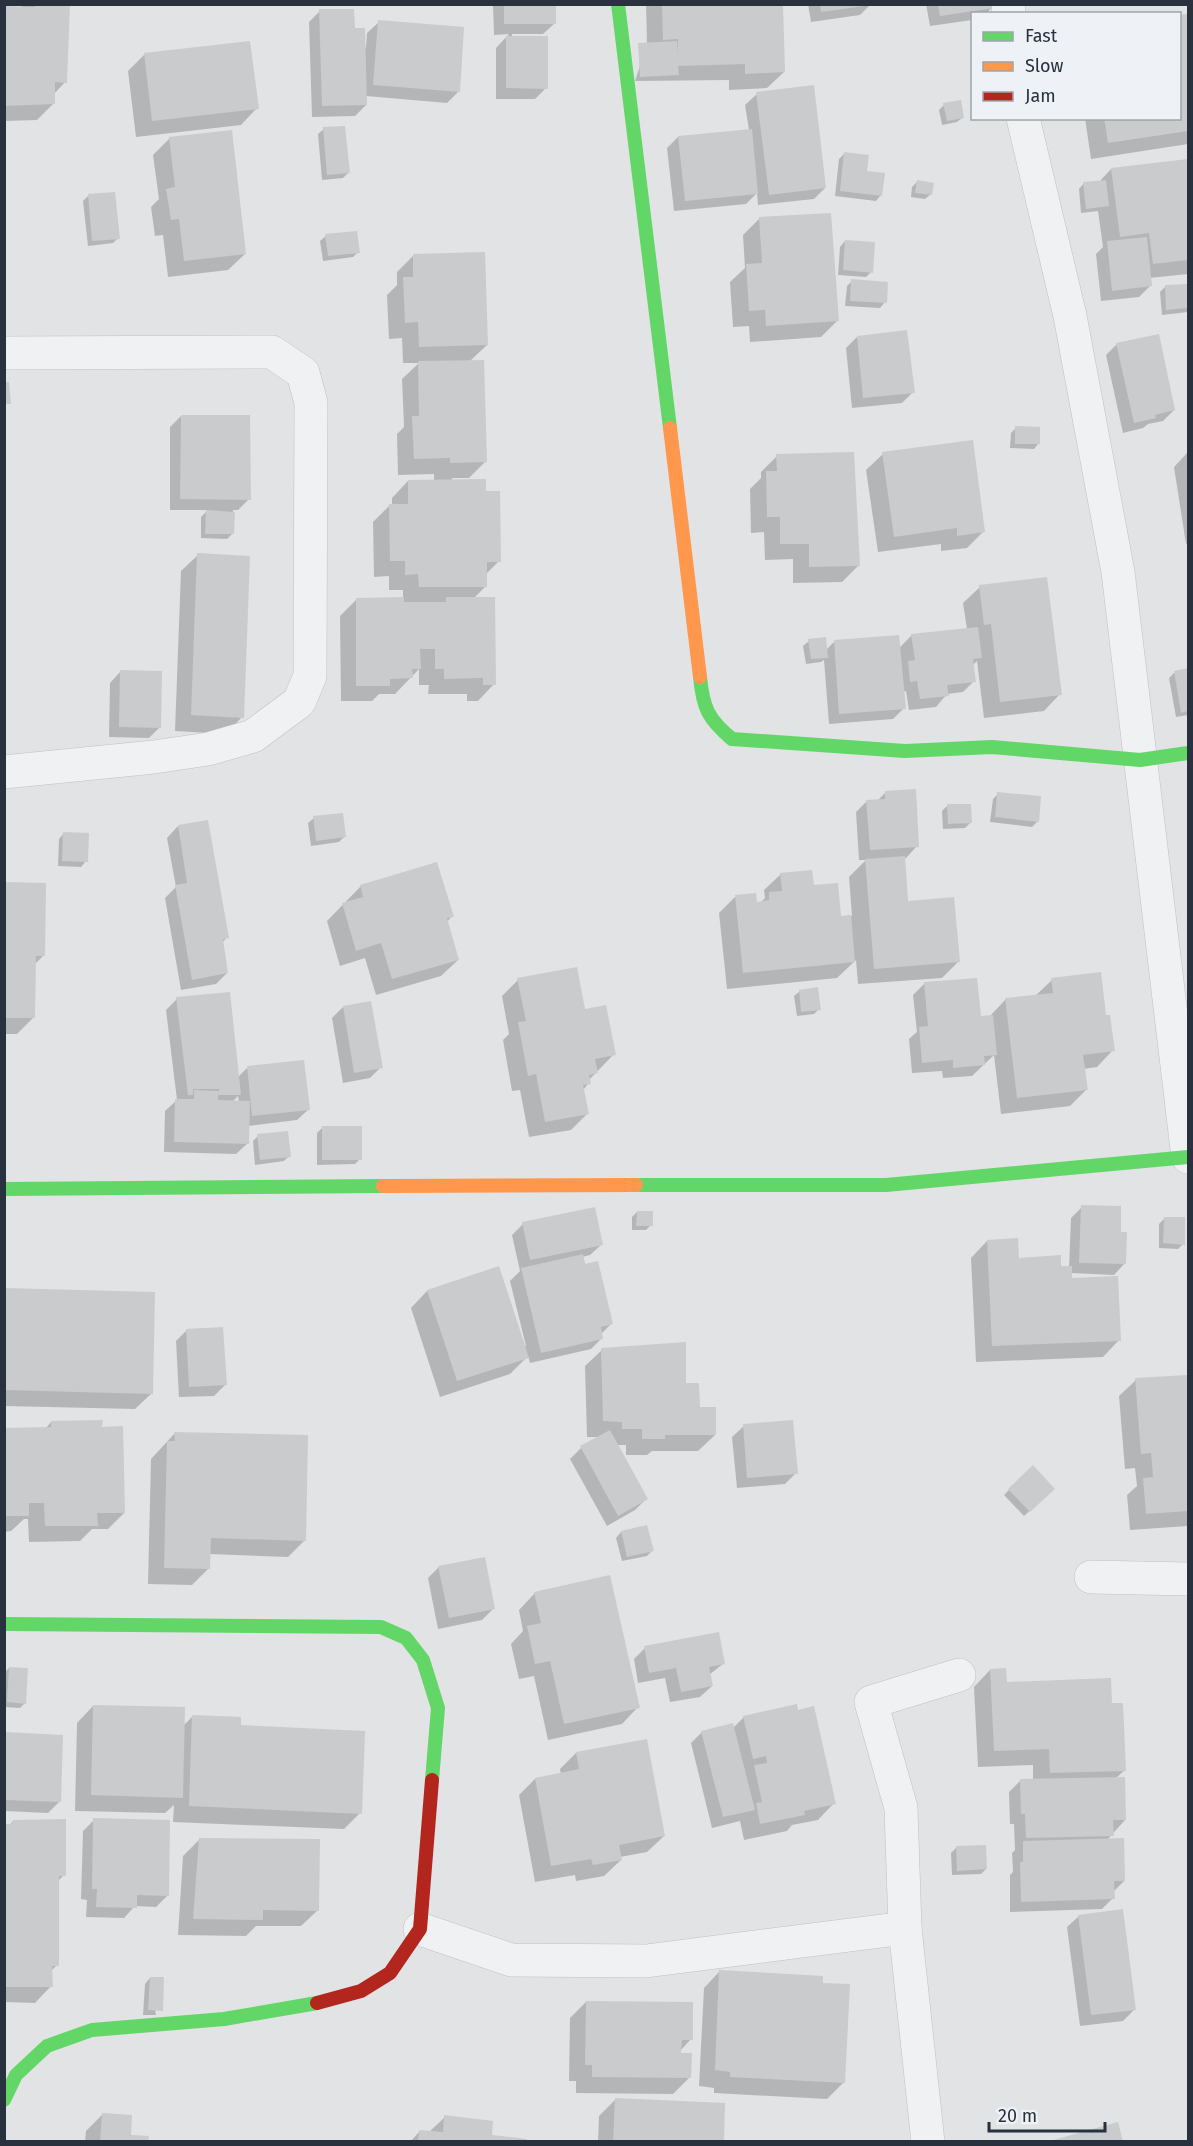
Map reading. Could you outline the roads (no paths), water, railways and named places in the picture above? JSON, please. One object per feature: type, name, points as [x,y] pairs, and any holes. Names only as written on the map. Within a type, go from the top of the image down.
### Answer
[{"type":"street","points":[[618,4],[703,704],[715,725],[732,739],[905,751],[992,747],[1140,760],[1188,753]]},
{"type":"street","points":[[4,1189],[886,1185],[1188,1157],[1118,572],[1070,315],[1023,120]]},
{"type":"street","points":[[4,353],[272,352],[303,373],[311,403],[310,676],[299,702],[253,736],[208,749],[154,757],[4,771]]},
{"type":"street","points":[[1091,1577],[1188,1579]]},
{"type":"street","points":[[4,1624],[381,1627],[406,1638],[423,1660],[438,1708],[420,1929],[390,1973],[361,1991],[326,2001],[224,2019],[92,2030],[47,2046],[16,2075],[4,2100]]},
{"type":"street","points":[[928,2142],[905,1928],[901,1808],[871,1702],[959,1676]]},
{"type":"street","points":[[420,1929],[512,1960],[646,1961],[905,1928]]}]
